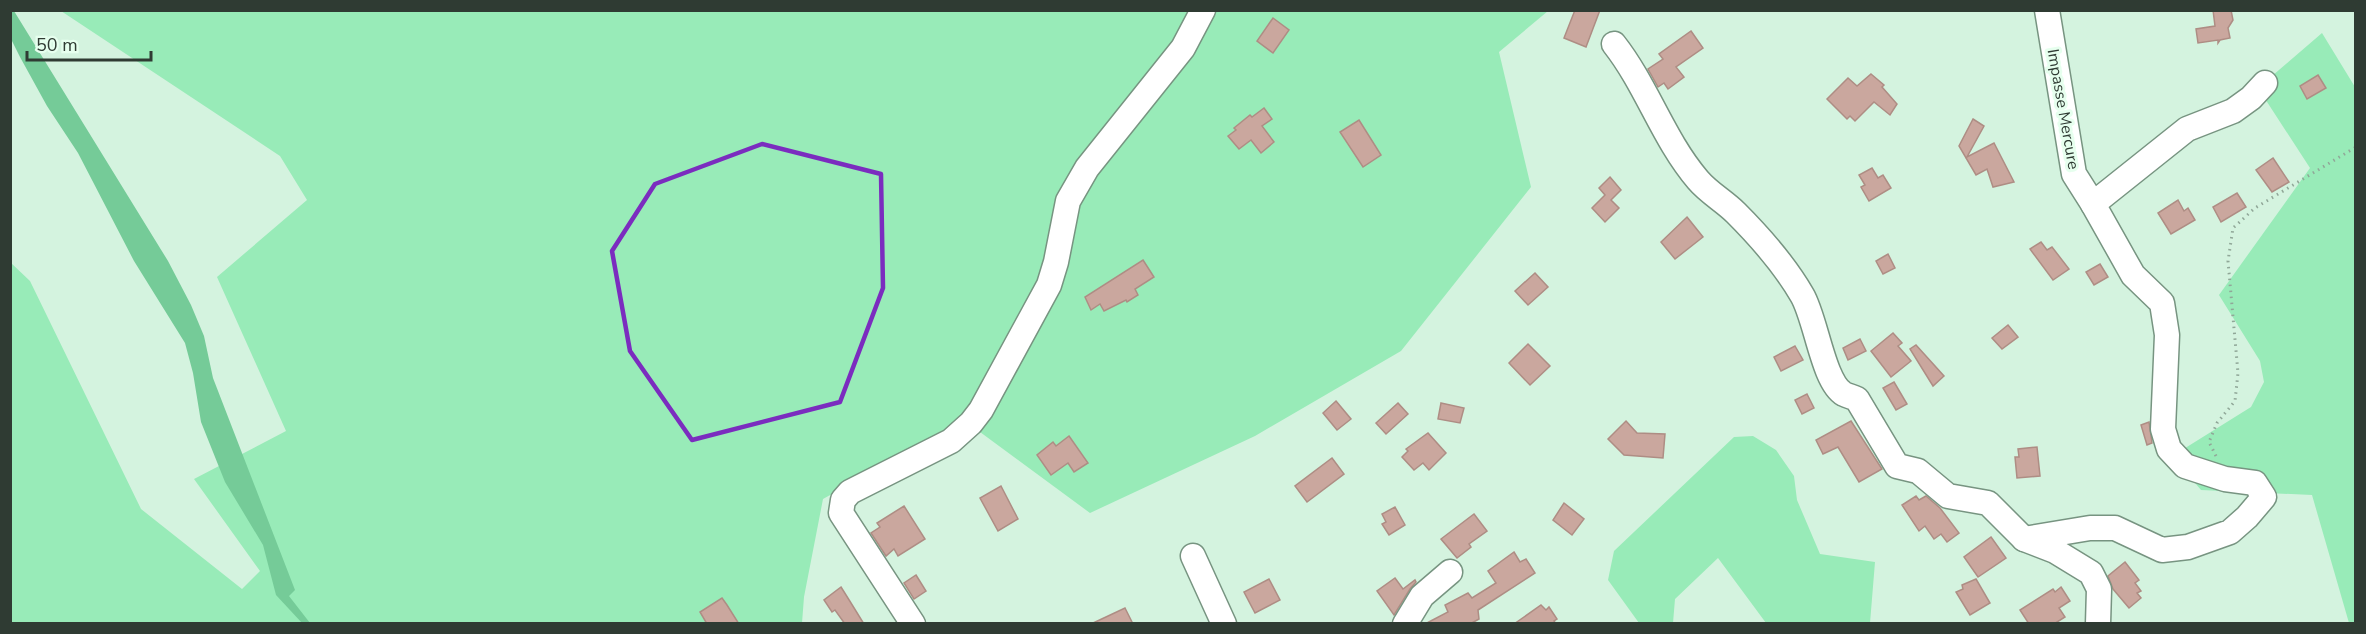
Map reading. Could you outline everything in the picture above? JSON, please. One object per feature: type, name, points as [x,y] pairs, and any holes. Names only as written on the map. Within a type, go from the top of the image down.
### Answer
[{"type":"street","points":[[913,624],[841,513],[843,500],[850,492],[951,441],[981,410],[1048,285],[1056,262],[1068,201],[1088,168],[1183,48],[1203,10]]},
{"type":"street","name":"Impasse Mercure","points":[[2024,539],[2090,528],[2115,528],[2162,550],[2188,548],[2230,532],[2264,497],[2255,483],[2225,479],[2185,466],[2169,449],[2163,429],[2167,335],[2162,303],[2133,275],[2074,174],[2047,10]]},
{"type":"street","points":[[1614,44],[1632,66],[1666,132],[1699,181],[1734,211],[1786,269],[1803,296],[1822,348],[1824,362],[1832,379],[1843,394],[1857,399],[1897,466],[1918,471],[1948,496],[1988,503],[2024,539],[2055,551],[2091,573],[2099,590],[2098,624]]},
{"type":"street","points":[[2093,204],[2187,129],[2233,111],[2251,98],[2265,83]]},
{"type":"street","points":[[1193,556],[1224,624]]},
{"type":"street","points":[[1405,624],[1422,596],[1450,572]]},
{"type":"path","points":[[2225,479],[2210,442],[2217,423],[2235,401],[2238,373],[2228,261],[2233,228],[2255,208],[2355,147]]},
{"type":"highlighted area","points":[[762,144],[881,174],[883,288],[840,402],[692,440],[630,351],[612,251],[655,184]]},
{"type":"shaded area","points":[[11,10],[14,11],[168,261],[191,305],[204,336],[213,378],[295,590],[289,596],[310,623],[302,623],[276,595],[263,545],[225,482],[201,422],[193,373],[185,343],[134,261],[78,153],[47,106],[20,57],[11,39]]},
{"type":"shaded area","points":[[61,11],[1548,11],[1499,52],[1531,187],[1401,351],[1255,436],[1090,513],[980,432],[882,466],[823,499],[804,597],[802,623],[11,623],[10,262],[30,281],[141,509],[242,589],[260,571],[194,479],[286,431],[217,277],[307,200],[280,156]]},
{"type":"shaded area","points":[[2322,33],[2355,87],[2355,623],[2349,623],[2312,495],[2201,490],[2185,471],[2182,450],[2251,407],[2264,382],[2260,361],[2219,295],[2310,168],[2258,88]]},
{"type":"shaded area","points":[[1753,436],[1776,450],[1794,476],[1797,500],[1820,554],[1875,562],[1870,623],[1766,623],[1718,558],[1675,599],[1673,623],[1639,623],[1608,580],[1614,551],[1734,437]]},
{"type":"building","points":[[1575,10],[1600,10],[1586,47],[1564,38]]},
{"type":"building","points":[[2213,10],[2231,10],[2233,20],[2228,28],[2230,38],[2220,40],[2218,43],[2218,40],[2198,43],[2196,29],[2215,26]]},
{"type":"building","points":[[1273,18],[1289,30],[1273,53],[1257,41]]},
{"type":"building","points":[[1691,31],[1703,48],[1676,67],[1684,77],[1668,89],[1664,83],[1658,87],[1648,69],[1663,59],[1659,54]]},
{"type":"building","points":[[1871,74],[1884,85],[1882,87],[1897,104],[1890,115],[1874,102],[1855,121],[1850,116],[1847,119],[1827,99],[1848,78],[1857,86]]},
{"type":"building","points":[[2318,75],[2326,88],[2307,99],[2300,86]]},
{"type":"building","points":[[1264,108],[1272,119],[1262,126],[1274,142],[1261,153],[1251,140],[1239,149],[1228,136],[1250,115],[1252,117]]},
{"type":"building","points":[[1973,119],[1984,126],[1967,157],[1994,143],[2014,182],[1993,187],[1987,169],[1976,175],[1959,146]]},
{"type":"building","points":[[1359,120],[1381,155],[1363,167],[1340,132]]},
{"type":"building","points":[[2273,158],[2289,182],[2272,192],[2256,170]]},
{"type":"building","points":[[1872,168],[1878,178],[1883,175],[1891,188],[1869,201],[1861,187],[1865,185],[1859,175]]},
{"type":"building","points":[[1610,177],[1621,190],[1611,200],[1619,208],[1605,222],[1592,208],[1605,195],[1599,188]]},
{"type":"building","points":[[2237,193],[2246,207],[2221,222],[2213,207]]},
{"type":"building","points":[[2178,200],[2184,211],[2188,208],[2195,220],[2171,234],[2158,213]]},
{"type":"building","points":[[1687,217],[1703,237],[1675,259],[1661,242]]},
{"type":"building","points":[[2041,242],[2047,250],[2052,247],[2069,269],[2053,280],[2030,249]]},
{"type":"building","points":[[1888,254],[1895,268],[1883,274],[1876,261]]},
{"type":"building","points":[[1143,260],[1154,277],[1135,289],[1138,295],[1104,311],[1100,304],[1091,310],[1085,297]]},
{"type":"building","points":[[2100,264],[2108,277],[2094,285],[2086,272]]},
{"type":"building","points":[[1535,273],[1548,287],[1528,305],[1515,291]]},
{"type":"building","points":[[2008,325],[2018,337],[2002,349],[1992,338]]},
{"type":"building","points":[[1893,333],[1902,343],[1898,346],[1911,361],[1891,377],[1871,351]]},
{"type":"building","points":[[1860,339],[1866,351],[1848,360],[1843,348]]},
{"type":"building","points":[[1528,344],[1550,366],[1530,385],[1509,363]]},
{"type":"building","points":[[1916,345],[1944,376],[1933,386],[1910,349]]},
{"type":"building","points":[[1795,346],[1803,360],[1781,371],[1774,357]]},
{"type":"building","points":[[1894,382],[1907,404],[1896,410],[1883,388]]},
{"type":"building","points":[[1807,394],[1814,408],[1802,414],[1795,400]]},
{"type":"building","points":[[1336,401],[1351,419],[1337,430],[1323,413]]},
{"type":"building","points":[[1398,403],[1408,414],[1386,434],[1376,423]]},
{"type":"building","points":[[1441,403],[1464,408],[1460,423],[1438,419]]},
{"type":"building","points":[[1626,421],[1637,433],[1665,434],[1663,458],[1624,455],[1608,439]]},
{"type":"building","points":[[1851,421],[1882,469],[1859,482],[1838,447],[1823,454],[1816,440]]},
{"type":"building","points":[[2149,422],[2152,443],[2147,445],[2141,425]]},
{"type":"building","points":[[1428,433],[1446,453],[1429,470],[1423,463],[1414,470],[1402,457],[1408,451],[1406,449]]},
{"type":"building","points":[[1069,436],[1088,463],[1074,472],[1068,463],[1051,475],[1037,455],[1053,442],[1056,446]]},
{"type":"building","points":[[2037,447],[2040,476],[2017,478],[2015,457],[2019,457],[2018,449]]},
{"type":"building","points":[[1332,458],[1344,474],[1307,502],[1295,486]]},
{"type":"building","points":[[1001,486],[1018,519],[998,531],[980,498]]},
{"type":"building","points":[[1916,496],[1919,500],[1926,496],[1940,508],[1959,533],[1947,542],[1941,534],[1934,539],[1925,526],[1919,531],[1902,505]]},
{"type":"building","points":[[1564,503],[1584,519],[1572,535],[1553,520]]},
{"type":"building","points":[[904,506],[925,539],[898,556],[894,549],[886,556],[871,533],[880,527],[877,523]]},
{"type":"building","points":[[1395,507],[1405,525],[1389,535],[1382,524],[1386,522],[1382,514]]},
{"type":"building","points":[[1474,514],[1487,531],[1469,544],[1471,547],[1457,558],[1441,539]]},
{"type":"building","points":[[1991,537],[2006,558],[1978,577],[1964,557]]},
{"type":"building","points":[[1514,552],[1520,562],[1526,559],[1535,573],[1478,610],[1479,619],[1470,624],[1425,624],[1448,612],[1445,605],[1468,593],[1472,598],[1496,583],[1488,571]]},
{"type":"building","points":[[2125,562],[2139,580],[2135,583],[2141,591],[2137,593],[2141,598],[2129,608],[2113,589],[2108,576]]},
{"type":"building","points":[[916,575],[926,591],[914,599],[904,583]]},
{"type":"building","points":[[1395,578],[1403,589],[1415,580],[1416,582],[1394,615],[1377,591]]},
{"type":"building","points":[[1269,579],[1280,600],[1255,613],[1244,592]]},
{"type":"building","points":[[1976,579],[1990,603],[1970,615],[1956,592],[1963,589],[1962,585]]},
{"type":"building","points":[[841,587],[864,624],[845,624],[835,610],[832,612],[824,600]]},
{"type":"building","points":[[2061,587],[2070,601],[2059,608],[2065,617],[2054,624],[2029,624],[2020,610],[2053,589],[2055,592]]},
{"type":"building","points":[[722,598],[739,624],[707,624],[700,612]]},
{"type":"building","points":[[1541,605],[1546,610],[1549,607],[1557,619],[1554,621],[1556,624],[1514,624]]},
{"type":"building","points":[[1125,608],[1133,624],[1091,624]]}]
